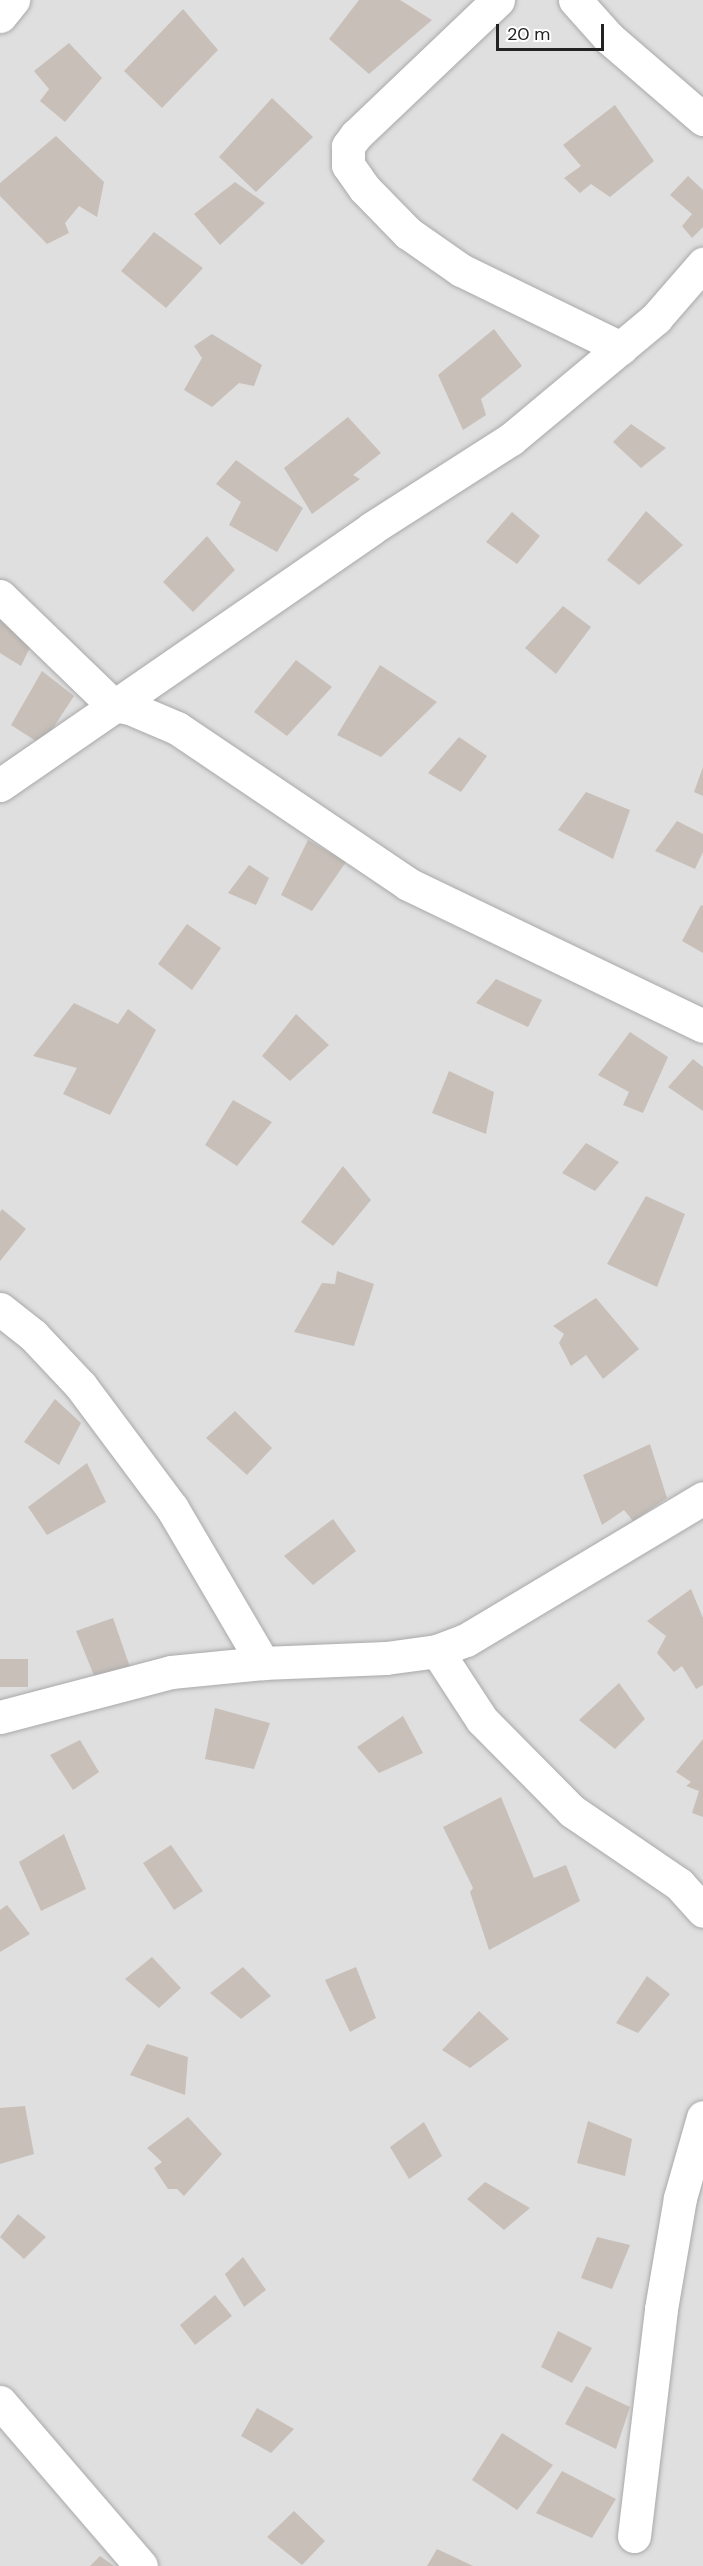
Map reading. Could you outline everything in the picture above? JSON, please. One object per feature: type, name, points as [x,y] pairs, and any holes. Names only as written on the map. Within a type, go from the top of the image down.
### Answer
[{"type":"street","points":[[0,16],[13,0]]},
{"type":"street","points":[[498,0],[356,135],[348,146],[348,165],[364,189],[408,233],[461,270],[621,348]]},
{"type":"street","points":[[575,0],[609,38],[703,119]]},
{"type":"street","points":[[0,785],[372,528],[512,439],[656,318],[703,264]]},
{"type":"street","points":[[0,596],[114,705],[130,708],[177,728],[408,884],[703,1026]]},
{"type":"street","points":[[0,1309],[33,1335],[81,1386],[172,1508],[263,1663]]},
{"type":"street","points":[[0,1717],[171,1672],[263,1663],[302,1664],[436,1651],[466,1640],[703,1498]]},
{"type":"street","points":[[436,1651],[482,1720],[572,1810],[679,1884],[703,1911]]},
{"type":"street","points":[[634,2536],[661,2309],[680,2198],[703,2117]]},
{"type":"street","points":[[0,2402],[141,2566]]},
{"type":"shaded area","points":[[0,0],[703,0],[703,2566],[0,2566]]},
{"type":"building","points":[[359,0],[400,0],[432,20],[369,74],[329,39]]},
{"type":"building","points":[[183,9],[218,50],[162,108],[124,71]]},
{"type":"building","points":[[69,43],[102,78],[65,122],[40,101],[49,89],[34,71]]},
{"type":"building","points":[[272,98],[313,137],[256,192],[219,157]]},
{"type":"building","points":[[615,105],[654,161],[610,197],[591,184],[580,193],[564,178],[581,166],[563,145]]},
{"type":"building","points":[[56,136],[104,182],[97,217],[79,206],[65,223],[69,233],[47,244],[0,196],[0,183]]},
{"type":"building","points":[[688,176],[703,190],[703,227],[692,238],[682,226],[692,214],[670,195]]},
{"type":"building","points":[[235,182],[265,203],[220,245],[194,214]]},
{"type":"building","points":[[154,232],[203,268],[166,308],[121,271]]},
{"type":"building","points":[[494,329],[522,366],[481,399],[486,415],[463,430],[438,375]]},
{"type":"building","points":[[212,334],[262,365],[254,386],[239,383],[212,407],[184,390],[202,358],[194,346]]},
{"type":"building","points":[[348,417],[381,453],[353,475],[360,479],[312,514],[284,468]]},
{"type":"building","points":[[631,424],[666,448],[641,468],[613,442]]},
{"type":"building","points":[[236,460],[303,508],[277,552],[229,525],[241,502],[216,484]]},
{"type":"building","points":[[646,511],[683,545],[639,585],[607,560]]},
{"type":"building","points":[[512,512],[540,536],[517,564],[486,542]]},
{"type":"building","points":[[207,536],[235,570],[193,612],[163,582]]},
{"type":"building","points":[[563,606],[591,627],[556,674],[525,648]]},
{"type":"building","points":[[0,617],[34,639],[21,666],[0,653]]},
{"type":"building","points":[[296,660],[332,687],[287,736],[254,712]]},
{"type":"building","points":[[380,665],[437,702],[381,757],[337,735]]},
{"type":"building","points":[[42,671],[74,696],[42,745],[11,725]]},
{"type":"building","points":[[459,737],[487,756],[461,792],[428,773]]},
{"type":"building","points":[[703,767],[703,796],[694,792]]},
{"type":"building","points":[[586,792],[630,810],[613,859],[558,830]]},
{"type":"building","points":[[677,821],[703,834],[703,852],[695,869],[655,851]]},
{"type":"building","points":[[308,840],[346,862],[312,911],[281,895]]},
{"type":"building","points":[[249,865],[269,878],[256,905],[228,893]]},
{"type":"building","points":[[701,905],[703,906],[703,953],[682,941]]},
{"type":"building","points":[[187,924],[221,948],[192,990],[158,964]]},
{"type":"building","points":[[496,979],[542,1000],[528,1027],[476,1003]]},
{"type":"building","points":[[74,1003],[118,1024],[128,1009],[156,1030],[110,1115],[63,1094],[77,1068],[33,1056]]},
{"type":"building","points":[[296,1014],[329,1045],[290,1081],[262,1056]]},
{"type":"building","points":[[630,1032],[668,1057],[643,1113],[623,1105],[629,1092],[598,1075]]},
{"type":"building","points":[[693,1059],[703,1067],[703,1111],[668,1087]]},
{"type":"building","points":[[449,1071],[494,1092],[486,1134],[432,1113]]},
{"type":"building","points":[[233,1100],[272,1122],[237,1166],[205,1145]]},
{"type":"building","points":[[586,1143],[619,1162],[595,1191],[562,1173]]},
{"type":"building","points":[[343,1166],[371,1200],[333,1246],[301,1222]]},
{"type":"building","points":[[646,1196],[685,1214],[657,1287],[607,1264]]},
{"type":"building","points":[[2,1209],[26,1229],[0,1261],[0,1212]]},
{"type":"building","points":[[337,1271],[374,1284],[354,1346],[294,1332],[322,1283],[335,1284]]},
{"type":"building","points":[[596,1298],[639,1349],[603,1379],[586,1355],[571,1366],[559,1343],[564,1334],[553,1326]]},
{"type":"building","points":[[55,1399],[81,1423],[59,1465],[24,1442]]},
{"type":"building","points":[[235,1411],[272,1448],[247,1475],[206,1438]]},
{"type":"building","points":[[650,1444],[667,1498],[633,1521],[624,1510],[602,1525],[583,1475]]},
{"type":"building","points":[[87,1463],[106,1502],[47,1535],[28,1507]]},
{"type":"building","points":[[333,1519],[356,1551],[313,1585],[284,1556]]},
{"type":"building","points":[[691,1589],[703,1618],[703,1685],[696,1689],[682,1666],[674,1672],[657,1653],[666,1636],[647,1621]]},
{"type":"building","points":[[113,1618],[131,1670],[97,1683],[76,1631]]},
{"type":"building","points":[[0,1659],[28,1659],[28,1687],[0,1687]]},
{"type":"building","points":[[619,1683],[645,1719],[615,1749],[579,1720]]},
{"type":"building","points":[[215,1708],[270,1723],[254,1769],[205,1759]]},
{"type":"building","points":[[403,1716],[423,1753],[379,1773],[357,1747]]},
{"type":"building","points":[[703,1739],[703,1817],[692,1813],[699,1791],[686,1786],[691,1782],[676,1772]]},
{"type":"building","points":[[80,1740],[99,1772],[73,1790],[50,1755]]},
{"type":"building","points":[[501,1797],[534,1878],[566,1865],[580,1901],[489,1950],[470,1892],[473,1888],[443,1827]]},
{"type":"building","points":[[64,1834],[86,1889],[41,1911],[19,1862]]},
{"type":"building","points":[[171,1845],[203,1891],[174,1910],[143,1863]]},
{"type":"building","points":[[7,1905],[30,1934],[0,1952],[0,1910]]},
{"type":"building","points":[[152,1957],[181,1988],[159,2008],[125,1979]]},
{"type":"building","points":[[243,1967],[271,1996],[241,2019],[210,1993]]},
{"type":"building","points":[[356,1967],[376,2018],[350,2032],[325,1980]]},
{"type":"building","points":[[647,1976],[670,1994],[638,2033],[616,2023]]},
{"type":"building","points":[[479,2011],[509,2039],[470,2068],[442,2050]]},
{"type":"building","points":[[147,2044],[188,2057],[185,2095],[130,2075]]},
{"type":"building","points":[[25,2106],[34,2154],[0,2164],[0,2108]]},
{"type":"building","points":[[188,2117],[222,2154],[184,2196],[177,2189],[168,2189],[154,2168],[162,2162],[147,2148]]},
{"type":"building","points":[[588,2121],[632,2139],[625,2176],[577,2163]]},
{"type":"building","points":[[424,2122],[442,2156],[409,2179],[390,2147]]},
{"type":"building","points":[[485,2182],[530,2208],[504,2230],[467,2199]]},
{"type":"building","points":[[18,2214],[46,2237],[24,2259],[0,2237]]},
{"type":"building","points":[[597,2237],[630,2245],[612,2289],[581,2278]]},
{"type":"building","points":[[243,2257],[266,2290],[244,2307],[225,2274]]},
{"type":"building","points":[[215,2295],[232,2316],[195,2345],[180,2325]]},
{"type":"building","points":[[558,2331],[592,2348],[572,2383],[541,2367]]},
{"type":"building","points":[[586,2386],[630,2407],[616,2449],[565,2424]]},
{"type":"building","points":[[257,2408],[294,2429],[271,2453],[241,2436]]},
{"type":"building","points":[[502,2433],[553,2465],[517,2510],[472,2480]]},
{"type":"building","points":[[562,2471],[616,2499],[592,2538],[536,2513]]},
{"type":"building","points":[[294,2511],[325,2541],[302,2565],[267,2537]]},
{"type":"building","points":[[437,2549],[473,2566],[427,2566]]},
{"type":"building","points":[[100,2556],[114,2566],[90,2566]]}]
